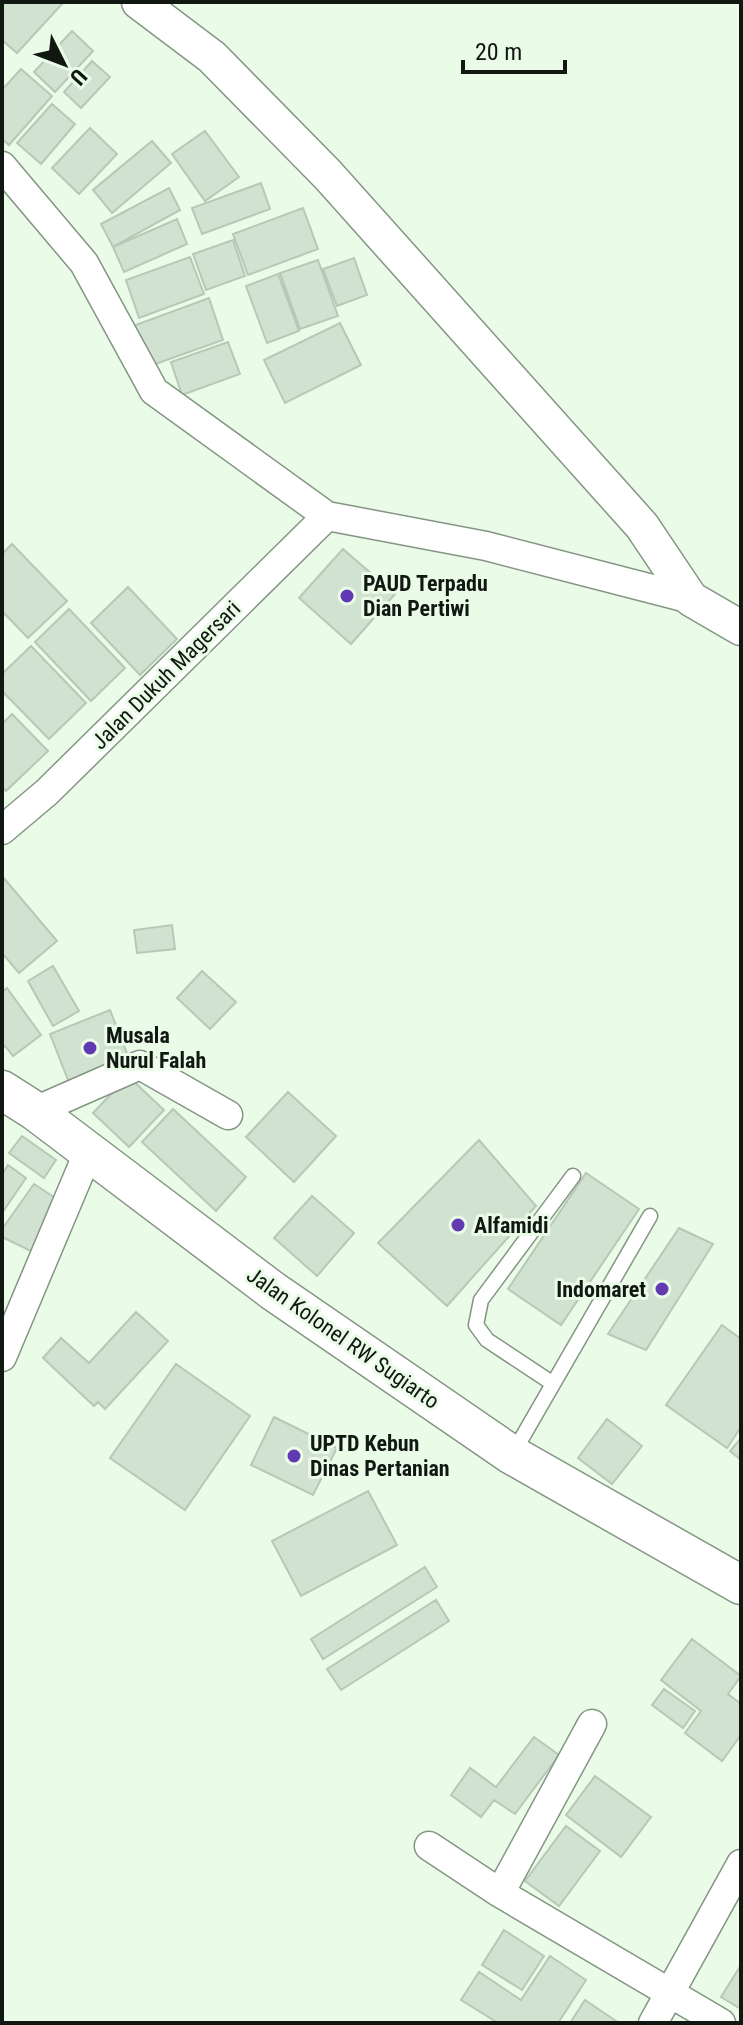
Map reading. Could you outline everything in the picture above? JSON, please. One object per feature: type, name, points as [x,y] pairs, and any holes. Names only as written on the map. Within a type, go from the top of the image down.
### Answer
[{"type":"main road","name":"Jalan Kolonel RW Sugiarto","points":[[2,1090],[35,1111],[273,1291],[512,1455],[741,1585]]},
{"type":"street","points":[[139,2],[212,57],[328,175],[642,526],[691,599]]},
{"type":"street","points":[[2,166],[84,263],[154,391],[327,516],[486,546],[691,599],[741,628]]},
{"type":"street","name":"Jalan Dukuh Magersari","points":[[2,830],[47,792],[327,516]]},
{"type":"street","points":[[35,1111],[140,1065],[228,1115]]},
{"type":"street","points":[[2,1357],[88,1153]]},
{"type":"street","points":[[500,1893],[592,1724]]},
{"type":"street","points":[[429,1846],[500,1893],[721,2023]]},
{"type":"street","points":[[653,2023],[741,1864]]},
{"type":"lane","points":[[552,1383],[487,1340],[476,1325],[481,1300],[573,1176]]},
{"type":"lane","points":[[512,1455],[650,1216]]},
{"type":"building","points":[[2,2],[63,3],[17,53],[2,40]]},
{"type":"building","points":[[72,31],[93,51],[55,92],[34,72]]},
{"type":"building","points":[[92,61],[110,77],[81,108],[64,92]]},
{"type":"building","points":[[21,69],[52,96],[9,145],[2,139],[2,90]]},
{"type":"building","points":[[52,104],[75,124],[41,164],[17,143]]},
{"type":"building","points":[[90,128],[117,154],[79,194],[52,168]]},
{"type":"building","points":[[205,131],[239,177],[205,201],[172,154]]},
{"type":"building","points":[[152,141],[171,163],[112,213],[93,190]]},
{"type":"building","points":[[261,183],[270,209],[202,234],[192,208]]},
{"type":"building","points":[[169,188],[180,210],[113,247],[101,224]]},
{"type":"building","points":[[303,208],[318,249],[248,275],[233,234]]},
{"type":"building","points":[[177,219],[187,244],[124,272],[113,247]]},
{"type":"building","points":[[233,240],[245,276],[206,290],[193,254]]},
{"type":"building","points":[[190,257],[204,294],[139,318],[126,280]]},
{"type":"building","points":[[354,258],[367,295],[337,306],[323,269]]},
{"type":"building","points":[[318,260],[338,316],[300,329],[280,273]]},
{"type":"building","points":[[278,274],[299,331],[267,343],[246,286]]},
{"type":"building","points":[[209,298],[223,340],[147,367],[133,326]]},
{"type":"building","points":[[340,323],[361,365],[285,403],[264,360]]},
{"type":"building","points":[[228,342],[240,374],[182,395],[171,362]]},
{"type":"building","points":[[12,544],[67,601],[28,638],[2,611],[2,554]]},
{"type":"building","name":"PAUD Terpadu Dian Pertiwi","points":[[343,549],[395,594],[351,644],[299,598]]},
{"type":"building","points":[[128,587],[177,639],[140,675],[91,623]]},
{"type":"building","points":[[69,609],[125,668],[91,701],[35,642]]},
{"type":"building","points":[[31,646],[86,703],[49,739],[2,691],[2,674]]},
{"type":"building","points":[[12,714],[48,751],[6,791],[2,787],[2,724]]},
{"type":"building","points":[[2,876],[57,941],[19,973],[2,953]]},
{"type":"building","points":[[172,925],[175,949],[137,953],[134,930]]},
{"type":"building","points":[[53,966],[79,1011],[53,1026],[28,981]]},
{"type":"building","points":[[202,971],[236,1002],[210,1029],[177,998]]},
{"type":"building","points":[[7,988],[41,1035],[13,1056],[5,1046],[2,1048],[2,992]]},
{"type":"building","name":"Musala Nurul Falah","points":[[110,1010],[130,1061],[70,1085],[50,1034]]},
{"type":"building","points":[[128,1076],[164,1110],[129,1147],[93,1113]]},
{"type":"building","points":[[288,1092],[336,1136],[294,1182],[246,1137]]},
{"type":"building","points":[[173,1109],[246,1177],[216,1211],[142,1142]]},
{"type":"building","points":[[22,1136],[56,1160],[44,1178],[9,1153]]},
{"type":"building","name":"Alfamidi","points":[[479,1140],[536,1206],[447,1306],[378,1243]]},
{"type":"building","points":[[8,1165],[26,1178],[2,1213],[2,1175]]},
{"type":"building","points":[[586,1173],[639,1209],[561,1325],[508,1289]]},
{"type":"building","points":[[34,1184],[63,1203],[37,1254],[2,1237],[2,1229]]},
{"type":"building","points":[[312,1196],[354,1233],[317,1276],[274,1238]]},
{"type":"building","name":"Indomaret","points":[[679,1228],[713,1244],[646,1350],[608,1334]]},
{"type":"building","points":[[136,1312],[168,1341],[105,1409],[98,1402],[94,1406],[43,1358],[61,1338],[89,1363]]},
{"type":"building","points":[[722,1325],[741,1339],[741,1427],[727,1448],[666,1405]]},
{"type":"building","points":[[176,1364],[250,1416],[185,1510],[110,1458]]},
{"type":"building","name":"UPTD Kebun Dinas Pertanian","points":[[274,1417],[337,1448],[313,1495],[251,1465]]},
{"type":"building","points":[[607,1419],[642,1446],[612,1484],[578,1458]]},
{"type":"building","points":[[741,1438],[741,1460],[730,1451]]},
{"type":"building","points":[[368,1491],[397,1545],[301,1596],[272,1541]]},
{"type":"building","points":[[425,1567],[437,1587],[323,1659],[311,1639]]},
{"type":"building","points":[[436,1600],[449,1621],[341,1690],[327,1669]]},
{"type":"building","points":[[692,1639],[741,1676],[728,1694],[741,1704],[741,1735],[722,1761],[685,1733],[701,1711],[661,1680]]},
{"type":"building","points":[[664,1689],[695,1711],[683,1728],[652,1705]]},
{"type":"building","points":[[534,1737],[559,1755],[515,1814],[494,1800],[481,1817],[451,1795],[470,1768],[496,1787]]},
{"type":"building","points":[[595,1776],[651,1817],[621,1857],[566,1815]]},
{"type":"building","points":[[566,1826],[600,1851],[559,1906],[525,1881]]},
{"type":"building","points":[[504,1930],[544,1956],[522,1990],[482,1965]]},
{"type":"building","points":[[550,1956],[586,1980],[558,2023],[498,2023],[461,2000],[479,1972],[521,2000]]},
{"type":"building","points":[[741,1965],[741,2009],[721,1997]]},
{"type":"building","points":[[585,2000],[619,2023],[570,2023]]},
{"type":"place","name":"PAUD Terpadu Dian Pertiwi","points":[[347,596]]},
{"type":"place","name":"Musala Nurul Falah","points":[[90,1048]]},
{"type":"place","name":"Alfamidi","points":[[458,1225]]},
{"type":"place","name":"Indomaret","points":[[662,1289]]},
{"type":"place","name":"UPTD Kebun Dinas Pertanian","points":[[294,1456]]}]
